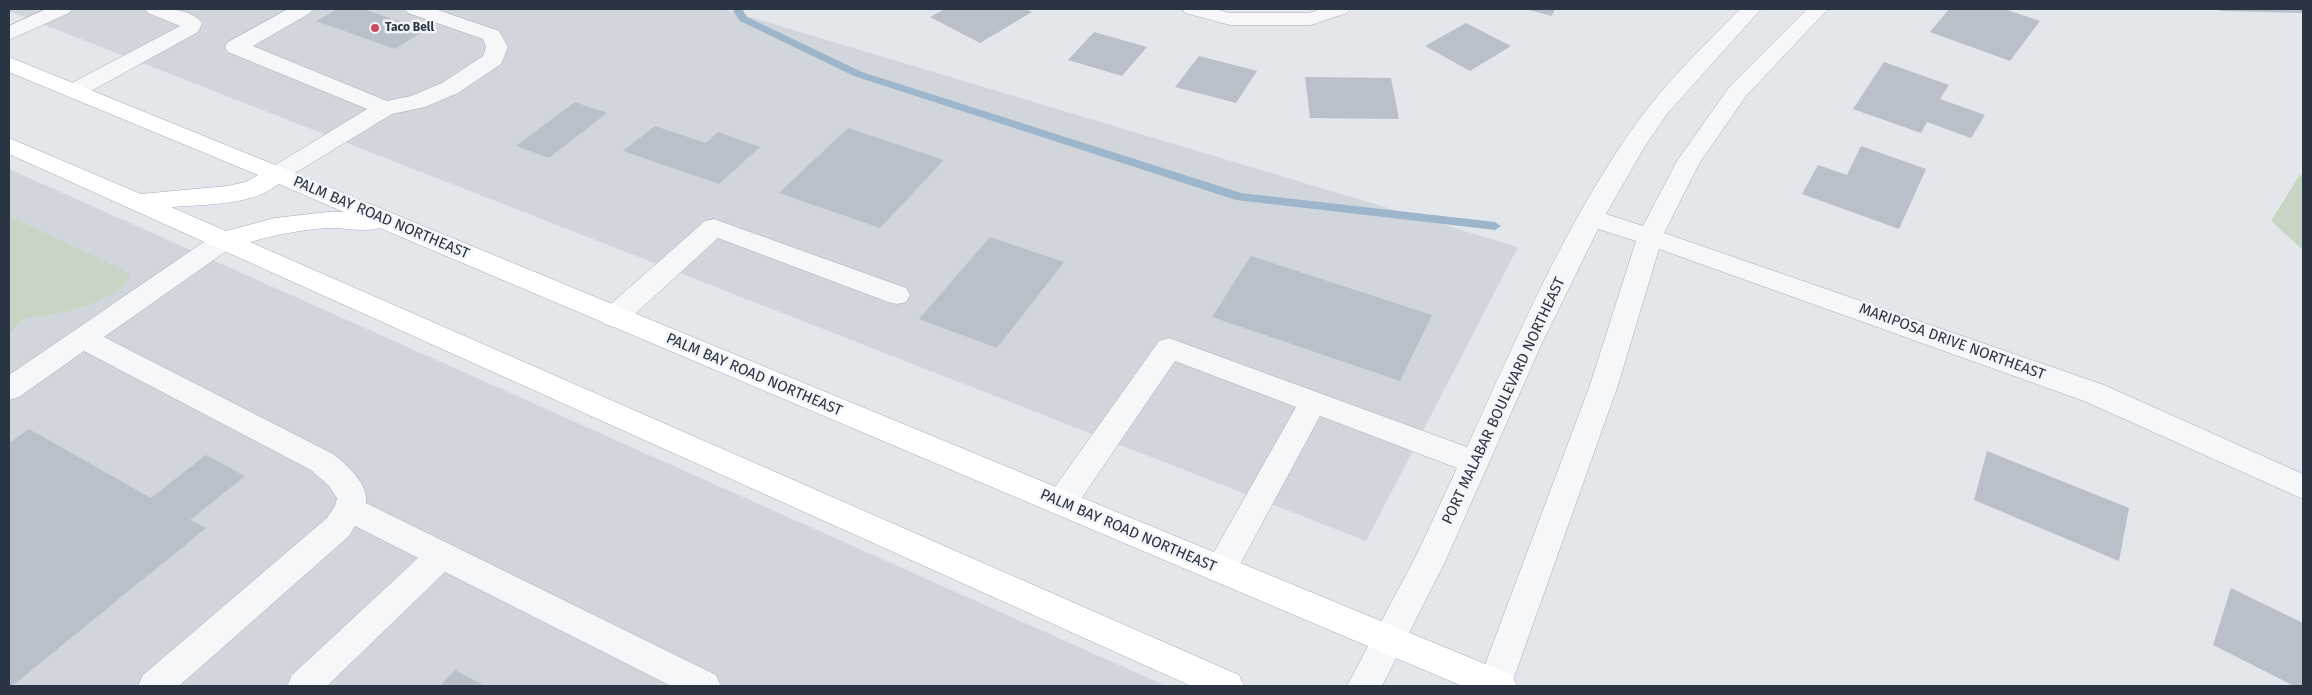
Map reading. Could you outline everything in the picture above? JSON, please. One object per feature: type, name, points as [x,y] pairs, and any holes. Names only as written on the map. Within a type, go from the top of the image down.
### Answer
[{"type":"main road","name":"PALM BAY ROAD NORTHEAST","points":[[9,64],[277,174],[614,317],[1389,639],[1496,686]]},
{"type":"main road","points":[[9,145],[1227,686]]},
{"type":"main road","points":[[138,202],[227,194],[253,189],[277,174]]},
{"type":"main road","points":[[223,241],[275,226],[327,220],[388,222]]},
{"type":"street","points":[[9,34],[62,9]]},
{"type":"street","points":[[74,91],[191,28],[192,23],[155,9]]},
{"type":"street","points":[[303,9],[236,47],[384,108]]},
{"type":"street","points":[[277,174],[384,108],[417,102],[450,88],[493,59],[497,47],[492,35],[414,9]]},
{"type":"street","points":[[1192,9],[1230,19],[1311,19],[1340,9]]},
{"type":"street","name":"PORT MALABAR BOULEVARD NORTHEAST","points":[[1364,686],[1436,549],[1522,356],[1592,218],[1634,145],[1687,74],[1751,9]]},
{"type":"street","points":[[1496,686],[1604,385],[1650,236],[1689,161],[1738,91],[1818,9]]},
{"type":"street","name":"MARIPOSA DRIVE NORTHEAST","points":[[1592,218],[1724,260],[2094,393],[2303,487]]},
{"type":"street","points":[[614,317],[714,227],[898,295]]},
{"type":"street","points":[[9,389],[223,241]]},
{"type":"street","points":[[82,338],[322,462],[340,477],[352,497],[350,509],[338,527],[155,686]]},
{"type":"street","points":[[1062,503],[1169,348],[1474,462]]},
{"type":"street","points":[[1221,569],[1313,402]]},
{"type":"street","points":[[350,509],[704,686]]},
{"type":"street","points":[[304,686],[442,554]]},
{"type":"shaded area","points":[[9,9],[723,9],[1518,247],[1366,541],[9,11]]},
{"type":"shaded area","points":[[9,169],[1166,686],[9,686]]},
{"type":"green space","points":[[2303,174],[2303,250],[2271,221],[2299,176]]},
{"type":"green space","points":[[9,216],[130,273],[127,281],[109,296],[96,302],[47,316],[26,318],[9,333]]},
{"type":"building","name":"Taco Bell","points":[[337,9],[363,9],[417,27],[413,29],[422,32],[395,49],[316,21]]},
{"type":"building","points":[[945,9],[1025,9],[1032,12],[980,43],[930,17]]},
{"type":"building","points":[[1525,9],[1555,9],[1552,16]]},
{"type":"building","points":[[1949,9],[2004,9],[2040,21],[2010,61],[1930,32]]},
{"type":"building","points":[[2218,9],[2303,9],[2303,13],[2221,11]]},
{"type":"building","points":[[1466,23],[1511,46],[1470,71],[1425,46]]},
{"type":"building","points":[[1094,32],[1147,47],[1122,76],[1068,60]]},
{"type":"building","points":[[1199,56],[1257,71],[1236,103],[1175,87]]},
{"type":"building","points":[[1884,62],[1949,85],[1940,99],[1985,115],[1971,138],[1927,122],[1921,133],[1853,109]]},
{"type":"building","points":[[1305,77],[1391,78],[1399,119],[1310,118]]},
{"type":"building","points":[[575,102],[607,113],[549,158],[516,146]]},
{"type":"building","points":[[655,126],[706,143],[718,132],[760,147],[719,184],[623,151]]},
{"type":"building","points":[[848,128],[944,160],[880,228],[779,193]]},
{"type":"building","points":[[1861,146],[1926,169],[1899,229],[1802,194],[1818,165],[1847,175]]},
{"type":"building","points":[[990,237],[1064,262],[997,348],[919,319]]},
{"type":"building","points":[[1251,256],[1432,315],[1400,381],[1212,317]]},
{"type":"building","points":[[29,429],[151,498],[206,455],[245,476],[190,520],[206,528],[12,686],[9,686],[9,443]]},
{"type":"building","points":[[1987,451],[2129,508],[2119,561],[1974,500]]},
{"type":"building","points":[[2231,588],[2303,623],[2303,686],[2294,686],[2213,645]]},
{"type":"building","points":[[455,670],[485,686],[440,686]]},
{"type":"waterway","points":[[737,9],[743,19],[858,74],[1240,197],[1495,226]]},
{"type":"place","name":"Taco Bell","points":[[375,28]]}]
